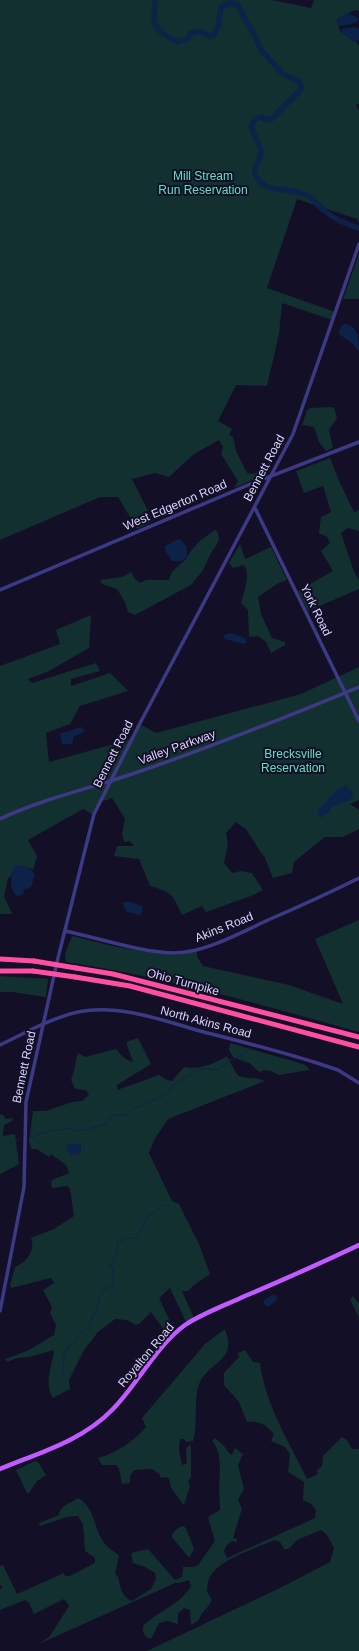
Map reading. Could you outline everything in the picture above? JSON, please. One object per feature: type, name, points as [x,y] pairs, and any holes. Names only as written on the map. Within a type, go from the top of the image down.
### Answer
[{"type":"highway","name":"Ohio Turnpike","points":[[0,959],[34,961],[113,974],[359,1037]]},
{"type":"highway","name":"Ohio Turnpike","points":[[0,971],[33,971],[130,986],[359,1047]]},
{"type":"main road","name":"Royalton Road","points":[[0,1469],[71,1439],[102,1420],[122,1399],[162,1348],[186,1325],[359,1245]]},
{"type":"street","name":"Bennett Road","points":[[0,1310],[24,1186],[26,1102],[43,1024],[94,814],[216,578],[255,508],[293,434],[359,244]]},
{"type":"street","name":"West Edgerton Road","points":[[0,590],[247,486],[359,442]]},
{"type":"street","name":"York Road","points":[[255,508],[359,721]]},
{"type":"street","name":"Valley Parkway","points":[[0,819],[37,803],[110,781],[186,755],[359,687]]},
{"type":"street","name":"Akins Road","points":[[66,931],[158,952],[175,953],[190,951],[207,946],[253,927],[359,878]]},
{"type":"street","name":"North Akins Road","points":[[43,1024],[79,1012],[97,1010],[129,1012],[323,1064],[338,1070],[359,1083]]},
{"type":"street","points":[[0,1045],[43,1024]]},
{"type":"green space","name":"Mill Stream Run Reservation","points":[[0,0],[272,0],[311,8],[314,0],[359,0],[359,11],[355,10],[337,19],[340,31],[355,42],[356,41],[359,46],[359,104],[356,105],[359,111],[359,223],[357,219],[297,199],[267,288],[335,312],[332,320],[282,303],[279,334],[267,386],[236,385],[218,421],[232,429],[229,435],[233,437],[236,451],[247,473],[253,474],[259,472],[260,477],[234,488],[238,481],[221,454],[223,447],[219,440],[194,454],[169,477],[155,473],[132,479],[153,521],[137,529],[118,497],[100,497],[0,540]]},
{"type":"green space","points":[[359,254],[359,299],[343,299]]},
{"type":"green space","points":[[310,408],[334,408],[337,418],[329,430],[333,448],[326,451],[319,442],[314,427],[302,425],[307,410]]},
{"type":"green space","points":[[330,458],[354,512],[359,510],[359,531],[348,528],[341,533],[354,572],[359,580],[359,589],[308,611],[298,591],[333,571],[321,551],[330,543],[327,537],[319,533],[321,517],[331,512],[323,486],[304,493],[296,471]]},
{"type":"green space","points":[[215,530],[218,533],[219,539],[216,546],[203,570],[191,585],[135,615],[128,612],[125,602],[117,589],[102,584],[100,580],[122,577],[131,572],[135,579],[140,583],[146,580],[169,580],[172,572],[186,559],[201,540]]},
{"type":"green space","points":[[240,544],[245,559],[271,547],[287,580],[277,584],[258,597],[261,614],[272,638],[285,642],[285,645],[271,653],[266,642],[258,636],[249,637],[248,610],[241,603],[247,579],[246,569],[244,565],[233,568],[229,563]]},
{"type":"green space","name":"Brecksville Reservation","points":[[91,615],[89,648],[49,671],[28,679],[32,683],[96,663],[100,671],[71,679],[71,686],[110,673],[128,691],[80,706],[70,724],[46,733],[49,762],[132,739],[140,724],[156,733],[301,694],[359,667],[359,800],[350,804],[359,810],[359,829],[343,837],[325,837],[294,862],[292,873],[273,878],[264,856],[246,829],[236,822],[226,833],[228,845],[224,863],[232,873],[241,871],[252,873],[263,890],[251,896],[206,912],[202,906],[182,915],[171,895],[163,890],[150,886],[139,859],[114,856],[117,846],[134,846],[130,841],[124,842],[122,834],[125,819],[112,798],[98,803],[92,814],[83,809],[28,840],[37,856],[33,870],[28,867],[13,870],[11,876],[8,878],[4,896],[12,914],[0,914],[0,666],[60,644],[56,630]]},
{"type":"green space","points":[[359,920],[359,1032],[250,1002],[140,975],[66,962],[65,954],[72,936],[112,946],[147,952],[177,955],[197,951],[197,956],[203,966],[289,985],[343,1004],[315,939]]},
{"type":"green space","points":[[0,976],[48,979],[46,997],[12,992],[0,992]]},
{"type":"green space","points":[[138,1038],[151,1064],[117,1085],[117,1090],[159,1075],[172,1081],[184,1067],[195,1068],[207,1066],[227,1056],[239,1076],[265,1081],[168,1119],[154,1140],[149,1153],[172,1201],[179,1204],[199,1244],[210,1274],[188,1291],[182,1291],[194,1318],[186,1322],[170,1288],[159,1298],[174,1330],[169,1337],[151,1312],[139,1324],[136,1325],[127,1320],[115,1319],[98,1332],[84,1350],[69,1380],[70,1389],[53,1398],[49,1386],[49,1374],[54,1350],[29,1357],[17,1358],[7,1362],[5,1359],[27,1351],[54,1335],[56,1325],[50,1313],[52,1307],[43,1290],[54,1283],[51,1278],[11,1288],[10,1285],[15,1267],[23,1262],[31,1252],[31,1238],[54,1229],[74,1216],[70,1189],[67,1186],[52,1188],[51,1184],[52,1180],[69,1173],[66,1165],[51,1154],[49,1157],[37,1149],[31,1149],[29,1141],[33,1111],[46,1111],[72,1102],[82,1101],[89,1095],[86,1090],[75,1089],[71,1080],[78,1053],[85,1057],[116,1049],[125,1059],[133,1062],[126,1042]]},
{"type":"green space","points":[[230,1043],[303,1064],[308,1067],[309,1070],[279,1075],[266,1070],[259,1072],[251,1064],[233,1057],[229,1050]]},
{"type":"green space","points":[[2,1114],[6,1119],[13,1118],[12,1121],[4,1125],[3,1136],[15,1134],[19,1164],[0,1174],[0,1115]]},
{"type":"green space","points":[[353,1296],[359,1304],[359,1318],[350,1299]]},
{"type":"green space","points":[[225,1329],[228,1339],[226,1353],[222,1359],[206,1373],[198,1386],[196,1401],[196,1426],[193,1441],[186,1442],[184,1439],[180,1439],[179,1449],[182,1465],[187,1463],[186,1448],[190,1445],[191,1447],[191,1477],[188,1481],[190,1486],[184,1505],[171,1488],[169,1479],[167,1477],[161,1478],[159,1474],[152,1469],[134,1470],[130,1476],[130,1483],[122,1484],[119,1469],[116,1465],[102,1465],[98,1458],[118,1450],[146,1427],[142,1418],[205,1344]]},
{"type":"green space","points":[[245,1350],[253,1362],[260,1363],[272,1408],[307,1479],[318,1474],[317,1470],[322,1466],[323,1456],[342,1437],[347,1440],[352,1449],[359,1449],[359,1651],[147,1651],[284,1586],[330,1562],[334,1548],[327,1535],[321,1530],[297,1540],[289,1549],[284,1549],[280,1542],[275,1540],[238,1555],[219,1566],[213,1572],[208,1582],[207,1591],[211,1598],[211,1602],[199,1620],[191,1625],[190,1610],[184,1608],[178,1613],[178,1624],[167,1621],[159,1623],[151,1639],[146,1637],[143,1632],[143,1626],[175,1603],[186,1593],[191,1586],[189,1580],[175,1583],[39,1644],[50,1636],[69,1606],[64,1599],[34,1614],[29,1603],[25,1600],[0,1610],[0,1589],[3,1588],[0,1585],[0,1566],[3,1565],[17,1594],[64,1573],[65,1576],[70,1576],[95,1563],[95,1558],[85,1551],[83,1524],[78,1516],[67,1517],[40,1526],[39,1523],[59,1515],[64,1506],[78,1498],[88,1507],[98,1532],[105,1544],[119,1556],[115,1574],[118,1577],[124,1594],[132,1601],[151,1589],[156,1579],[155,1573],[145,1567],[133,1563],[131,1553],[148,1549],[175,1580],[182,1577],[183,1567],[193,1567],[198,1565],[215,1541],[208,1517],[220,1510],[220,1462],[217,1450],[212,1441],[215,1438],[232,1455],[235,1448],[243,1454],[238,1465],[244,1489],[238,1500],[242,1509],[233,1538],[237,1539],[237,1542],[232,1541],[226,1546],[224,1551],[227,1558],[315,1518],[316,1510],[311,1504],[303,1500],[304,1482],[288,1472],[290,1454],[285,1447],[271,1441],[274,1434],[268,1428],[259,1423],[247,1422],[239,1402],[224,1385],[224,1373],[239,1357],[238,1353]]},
{"type":"green space","points":[[35,1461],[38,1462],[46,1475],[37,1481],[29,1493],[27,1493],[16,1470]]},
{"type":"green space","points":[[183,1526],[186,1528],[194,1549],[189,1558],[172,1537],[172,1534],[178,1528]]},
{"type":"water","points":[[348,13],[358,18],[358,21],[349,25],[339,26],[337,19]]},
{"type":"water","points":[[353,27],[359,28],[359,39],[355,42],[340,31],[342,29]]},
{"type":"water","points":[[344,324],[353,327],[355,330],[358,338],[359,352],[354,345],[339,334],[340,327]]},
{"type":"water","points":[[179,539],[186,546],[187,557],[181,561],[172,561],[166,552],[165,546]]},
{"type":"water","points":[[230,633],[245,638],[247,642],[244,644],[225,639],[224,635]]},
{"type":"water","points":[[81,727],[84,730],[83,732],[73,737],[73,742],[71,744],[62,744],[60,734]]},
{"type":"water","points":[[346,785],[353,793],[353,797],[348,801],[330,808],[330,812],[322,817],[319,817],[317,811],[337,790]]},
{"type":"water","points":[[21,865],[28,867],[35,874],[31,887],[24,890],[23,894],[18,896],[13,890],[11,878],[14,867]]},
{"type":"water","points":[[132,902],[143,907],[140,915],[127,912],[122,903]]},
{"type":"water","points":[[69,1144],[81,1144],[81,1153],[71,1155],[67,1150]]},
{"type":"water","points":[[273,1295],[277,1296],[277,1300],[268,1307],[263,1303],[265,1299]]},
{"type":"waterway","points":[[155,0],[154,21],[156,26],[165,35],[178,42],[189,38],[191,33],[196,32],[209,36],[214,35],[218,27],[221,7],[230,3],[238,5],[261,50],[284,75],[299,81],[302,88],[273,118],[266,120],[262,117],[256,119],[251,126],[261,151],[254,170],[257,179],[269,187],[302,193],[310,197],[325,212],[334,218],[359,228]]},
{"type":"waterway","points":[[29,1138],[50,1131],[70,1128],[77,1131],[106,1124],[111,1117],[115,1115],[126,1115],[133,1108],[139,1107],[167,1094],[171,1086],[191,1075],[198,1068],[218,1070],[229,1061],[249,1050]]},
{"type":"waterway","points":[[0,1154],[11,1143],[20,1139]]},
{"type":"waterway","points":[[62,1378],[64,1356],[68,1346],[75,1343],[80,1334],[88,1327],[96,1310],[102,1291],[113,1286],[113,1269],[110,1266],[117,1252],[118,1242],[129,1238],[134,1239],[140,1234],[147,1218],[161,1205],[165,1205]]}]
